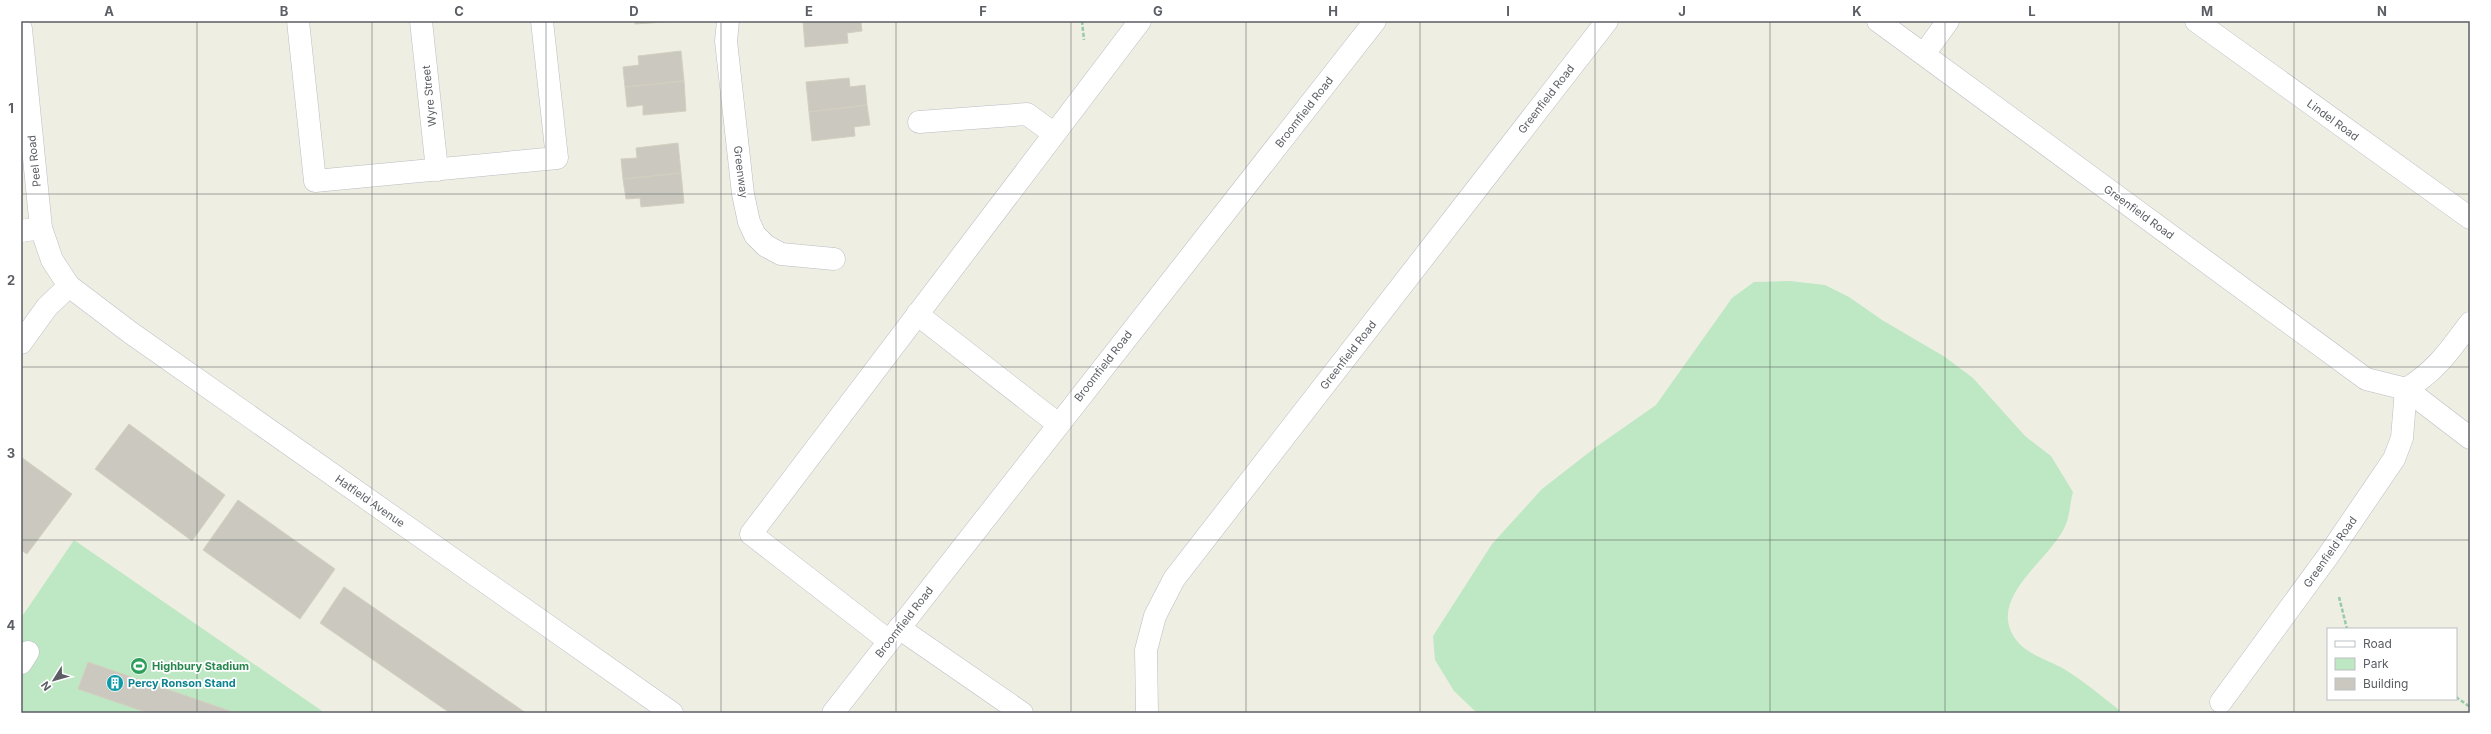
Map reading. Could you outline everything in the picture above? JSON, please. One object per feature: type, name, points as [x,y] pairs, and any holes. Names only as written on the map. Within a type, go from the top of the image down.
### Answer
[{"type":"street","points":[[298,21],[315,181],[557,158],[542,21]]},
{"type":"street","name":"Wyre Street","points":[[421,21],[437,170]]},
{"type":"street","name":"Greenway","points":[[728,21],[726,41],[742,194],[749,222],[761,240],[781,254],[834,259]]},
{"type":"street","points":[[1022,713],[894,634],[751,534],[1053,133],[1140,21]]},
{"type":"street","name":"Broomfield Road","points":[[833,713],[1375,21]]},
{"type":"street","name":"Greenfield Road","points":[[1147,713],[1146,650],[1155,616],[1174,579],[1607,21]]},
{"type":"street","name":"Greenfield Road","points":[[1878,21],[2366,379],[2406,388],[2402,438],[2394,459],[2328,556],[2222,702]]},
{"type":"street","points":[[1924,54],[1948,21]]},
{"type":"street","name":"Lindel Road","points":[[2196,21],[2470,218]]},
{"type":"street","name":"Peel Road","points":[[21,29],[31,229],[69,286]]},
{"type":"street","points":[[919,122],[1027,114],[1053,133]]},
{"type":"street","points":[[21,343],[47,307],[69,286]]},
{"type":"street","name":"Hatfield Avenue","points":[[69,286],[131,333],[672,713]]},
{"type":"street","points":[[917,314],[1058,424]]},
{"type":"street","points":[[2470,323],[2444,358],[2425,378],[2406,388],[2470,438]]},
{"type":"path","points":[[2457,698],[2470,707]]},
{"type":"green space","points":[[1790,281],[1825,285],[1849,297],[1882,320],[1945,357],[1973,378],[2025,436],[2051,456],[2073,492],[2068,516],[2066,524],[2059,537],[2014,594],[2008,610],[2009,625],[2017,641],[2027,650],[2072,674],[2123,713],[1477,713],[1454,691],[1435,660],[1433,636],[1492,544],[1542,489],[1596,447],[1656,405],[1732,298],[1754,282]]},
{"type":"green space","name":"Highbury Stadium","points":[[74,540],[325,713],[21,713],[21,618]]},
{"type":"building","points":[[635,21],[678,21],[635,24]]},
{"type":"building","points":[[803,21],[861,21],[862,31],[847,33],[848,43],[805,47]]},
{"type":"building","points":[[681,51],[684,81],[625,87],[623,67],[639,65],[638,56]]},
{"type":"building","points":[[849,78],[850,87],[865,85],[867,105],[809,112],[806,82]]},
{"type":"building","points":[[684,81],[686,111],[643,115],[643,105],[627,107],[625,87]]},
{"type":"building","points":[[867,105],[870,125],[854,127],[855,136],[812,141],[809,112]]},
{"type":"building","points":[[678,143],[681,173],[623,179],[621,159],[637,158],[636,148]]},
{"type":"building","points":[[681,173],[684,203],[641,207],[640,198],[626,199],[623,179]]},
{"type":"building","points":[[129,424],[225,495],[192,541],[95,469]]},
{"type":"building","points":[[21,457],[72,494],[27,554],[21,550]]},
{"type":"building","points":[[238,500],[335,569],[300,619],[203,550]]},
{"type":"building","points":[[344,587],[526,713],[450,713],[320,623]]},
{"type":"building","name":"Percy Ronson Stand","points":[[88,662],[236,713],[148,713],[78,689]]},
{"type":"place","name":"Highbury Stadium","points":[[139,666]]},
{"type":"place","name":"Percy Ronson Stand","points":[[115,683]]}]
